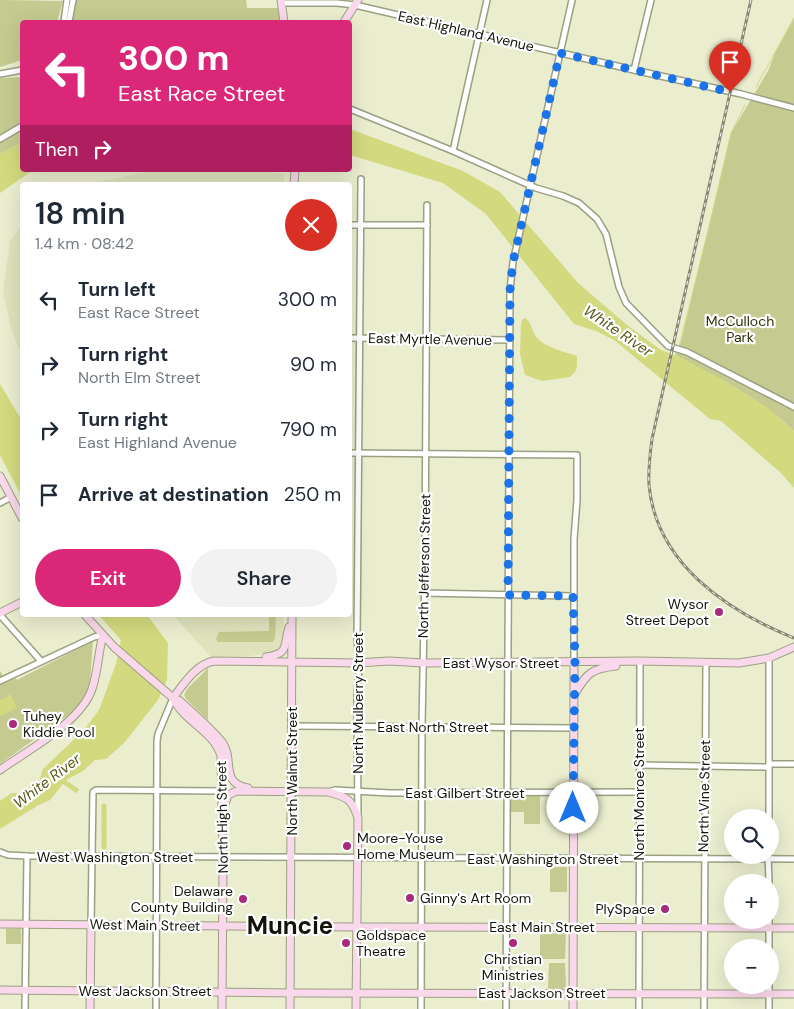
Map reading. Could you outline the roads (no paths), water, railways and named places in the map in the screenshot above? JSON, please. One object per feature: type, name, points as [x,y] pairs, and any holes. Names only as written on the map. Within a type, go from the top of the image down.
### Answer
[{"type":"main road","points":[[282,1],[284,20]]},
{"type":"main road","points":[[345,20],[357,2]]},
{"type":"main road","points":[[0,476],[20,514]]},
{"type":"main road","points":[[0,614],[20,603]]},
{"type":"main road","name":"North High Street","points":[[87,617],[114,647],[173,698],[180,701],[223,744],[228,755],[229,775],[233,781],[241,787],[266,791]]},
{"type":"main road","points":[[173,698],[193,674],[206,663],[214,661],[250,661],[282,653],[292,617]]},
{"type":"main road","name":"North Walnut Street","points":[[290,1009],[292,617]]},
{"type":"main road","points":[[0,770],[58,730],[79,712],[92,690],[103,635]]},
{"type":"main road","name":"East Wysor Street","points":[[250,661],[358,663],[389,661],[424,663],[640,661],[706,664],[738,663],[769,658],[794,647]]},
{"type":"main road","points":[[573,1009],[574,662]]},
{"type":"main road","points":[[573,696],[589,673],[601,668],[630,662]]},
{"type":"main road","name":"North High Street","points":[[173,698],[177,708],[213,741],[220,751],[222,761],[222,1009]]},
{"type":"main road","points":[[223,811],[226,797],[232,792],[266,791]]},
{"type":"main road","name":"East Gilbert Street","points":[[266,791],[328,792]]},
{"type":"main road","points":[[328,792],[349,800],[354,806],[358,818]]},
{"type":"main road","name":"North Mulberry Street","points":[[356,1009],[358,818]]},
{"type":"main road","name":"West Main Street","points":[[0,924],[291,926]]},
{"type":"main road","points":[[90,1009],[91,925]]},
{"type":"main road","name":"East Main Street","points":[[291,926],[724,927]]},
{"type":"main road","name":"East Main Street","points":[[779,926],[794,928]]},
{"type":"main road","name":"West Jackson Street","points":[[0,990],[290,993]]},
{"type":"main road","name":"East Jackson Street","points":[[290,993],[724,993]]},
{"type":"main road","name":"East Jackson Street","points":[[779,994],[794,994]]},
{"type":"street","points":[[64,20],[67,0]]},
{"type":"street","points":[[69,20],[73,0]]},
{"type":"street","points":[[453,151],[487,0]]},
{"type":"street","points":[[506,1009],[506,727],[510,290],[513,262],[572,0]]},
{"type":"street","points":[[634,70],[651,0]]},
{"type":"street","name":"East Highland Avenue","points":[[282,1],[357,2],[480,34],[742,94],[794,108]]},
{"type":"street","points":[[0,74],[20,69]]},
{"type":"street","points":[[352,110],[453,151],[530,186],[579,203],[597,219],[606,234],[619,287],[626,303],[668,346],[687,352],[794,407]]},
{"type":"street","points":[[0,139],[20,127]]},
{"type":"street","name":"North Mulberry Street","points":[[358,818],[357,638],[361,179]]},
{"type":"street","name":"North Jefferson Street","points":[[421,1009],[427,205]]},
{"type":"street","points":[[352,225],[426,225]]},
{"type":"street","name":"East Myrtle Avenue","points":[[352,338],[510,340]]},
{"type":"street","points":[[352,453],[577,455],[573,596],[574,662]]},
{"type":"street","points":[[0,503],[11,497]]},
{"type":"street","points":[[423,593],[573,596]]},
{"type":"street","points":[[0,614],[41,661]]},
{"type":"street","points":[[0,681],[94,637],[103,635]]},
{"type":"street","points":[[769,658],[769,809]]},
{"type":"street","name":"North Monroe Street","points":[[639,1009],[640,661]]},
{"type":"street","name":"North Vine Street","points":[[704,1009],[706,664]]},
{"type":"street","points":[[156,1009],[157,737],[173,698]]},
{"type":"street","name":"East North Street","points":[[292,726],[573,728]]},
{"type":"street","points":[[639,765],[794,764]]},
{"type":"street","name":"East Gilbert Street","points":[[328,792],[336,790],[506,793],[640,792]]},
{"type":"street","points":[[91,925],[92,793],[95,791],[222,791]]},
{"type":"street","name":"West Washington Street","points":[[0,852],[8,855],[26,856],[291,858]]},
{"type":"street","points":[[25,1009],[26,856]]},
{"type":"street","name":"East Washington Street","points":[[291,858],[573,860],[724,858]]},
{"type":"street","name":"East Washington Street","points":[[779,858],[794,859]]},
{"type":"street","points":[[769,994],[769,1009]]},
{"type":"water","name":"White River","points":[[352,130],[463,171],[500,192],[578,283],[627,325],[661,350],[675,355],[721,379],[769,409],[794,431],[794,488],[781,473],[721,421],[710,419],[614,340],[596,331],[574,324],[486,214],[443,183],[352,156]]},
{"type":"water","points":[[20,143],[20,172],[30,172],[0,193],[0,154]]},
{"type":"water","points":[[525,318],[529,322],[535,336],[541,341],[556,349],[577,356],[577,367],[570,377],[542,381],[525,375],[520,354],[521,323]]},
{"type":"water","points":[[0,384],[20,418],[20,493],[0,455]]},
{"type":"water","name":"White River","points":[[101,617],[148,617],[168,643],[167,680],[158,700],[124,743],[106,759],[95,760],[83,771],[66,780],[50,800],[0,829],[0,801],[12,793],[20,793],[39,782],[43,769],[84,730],[99,710],[116,664],[121,640]]},
{"type":"water","points":[[8,694],[10,694],[17,708],[0,716],[0,700],[9,696]]},
{"type":"waterway","points":[[756,87],[794,18]]},
{"type":"waterway","points":[[679,347],[731,133],[745,105]]},
{"type":"waterway","name":"White River","points":[[60,779],[76,790]]},
{"type":"waterway","points":[[104,806],[104,847]]},
{"type":"railway","points":[[751,0],[652,439],[649,485],[654,513],[665,538],[680,561],[699,581],[744,614],[794,638]]},
{"type":"place","name":"Wysor Street Depot","points":[[719,612]]},
{"type":"place","name":"Tuhey Kiddie Pool","points":[[13,724]]},
{"type":"place","name":"Moore-Youse Home Museum","points":[[347,846]]},
{"type":"place","name":"Ginny's Art Room","points":[[410,898]]},
{"type":"place","name":"Delaware County Building","points":[[243,899]]},
{"type":"place","name":"PlySpace","points":[[665,909]]},
{"type":"place","name":"Goldspace Theatre","points":[[346,943]]},
{"type":"place","name":"Christian Ministries","points":[[513,943]]},
{"type":"district","name":"Muncie","points":[[290,925]]},
{"type":"park label","name":"McCulloch Park","points":[[740,330]]}]
